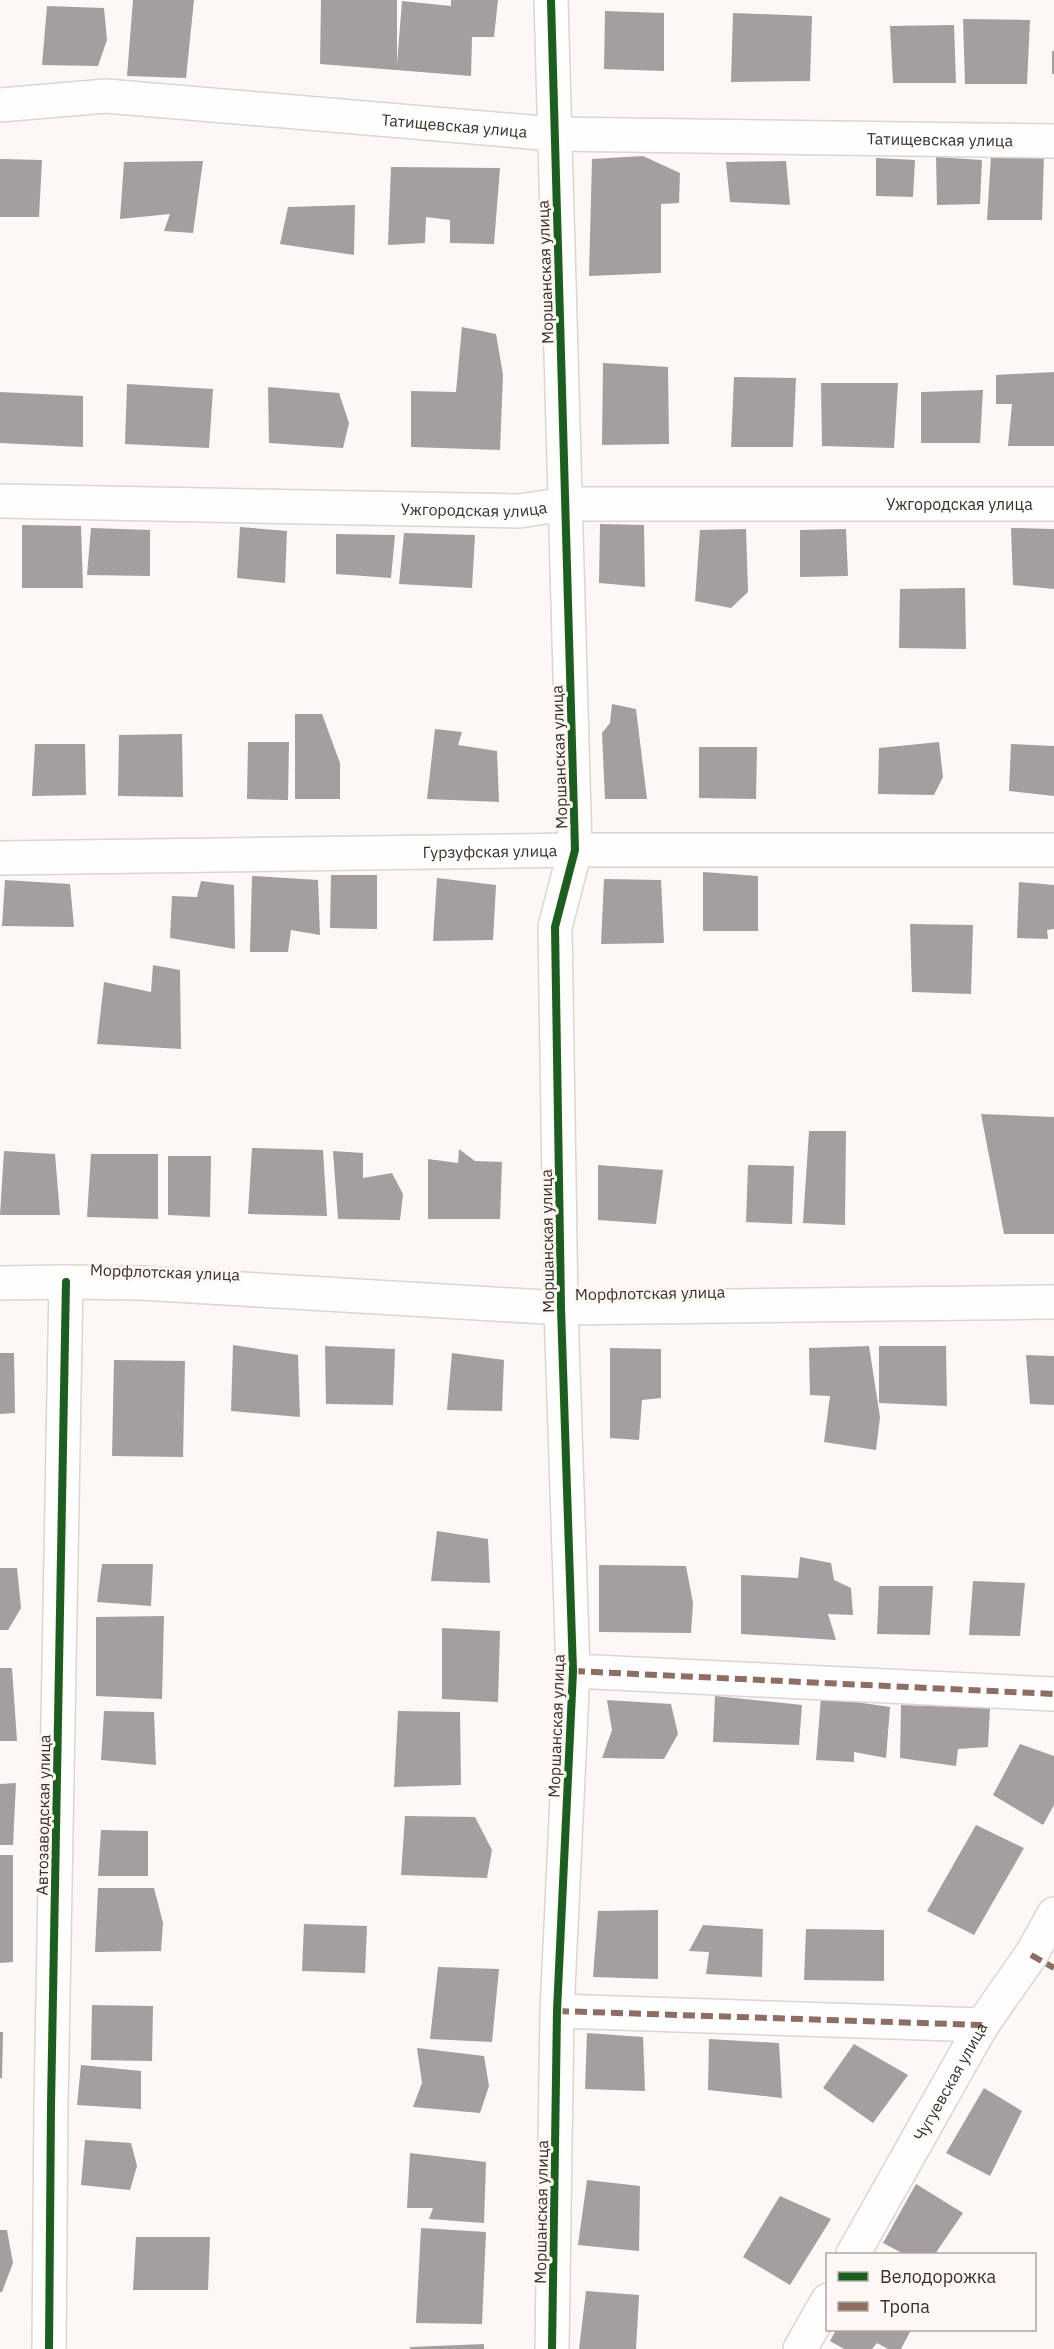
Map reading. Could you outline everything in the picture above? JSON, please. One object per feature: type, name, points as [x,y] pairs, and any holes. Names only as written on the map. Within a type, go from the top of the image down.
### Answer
[{"type":"street","name":"Моршанская улица","points":[[550,0],[575,850],[555,927],[561,1308],[573,1671],[557,2011],[552,2349]]},
{"type":"street","name":"Татищевская улица","points":[[0,105],[106,96],[554,134],[1054,141]]},
{"type":"street","name":"Ужгородская улица","points":[[0,501],[519,511],[566,504],[1054,504]]},
{"type":"street","name":"Гурзуфская улица","points":[[0,858],[575,850],[1054,850]]},
{"type":"street","name":"Автозаводская улица","points":[[49,2349],[51,2093],[66,1282]]},
{"type":"street","name":"Морфлотская улица","points":[[0,1283],[153,1284],[561,1308],[1054,1302]]},
{"type":"street","points":[[573,1671],[1054,1694]]},
{"type":"street","name":"Чугуевская улица","points":[[854,2253],[982,2025],[1043,1961],[1054,1914]]},
{"type":"street","points":[[557,2011],[982,2025]]},
{"type":"street","points":[[800,2349],[826,2304]]},
{"type":"building","points":[[133,0],[194,0],[186,78],[127,76]]},
{"type":"building","points":[[321,0],[397,0],[397,64],[402,1],[451,6],[451,0],[498,0],[494,37],[472,37],[471,76],[320,64]]},
{"type":"building","points":[[47,6],[104,8],[107,40],[98,66],[42,65]]},
{"type":"building","points":[[605,11],[664,13],[664,71],[604,69]]},
{"type":"building","points":[[733,13],[812,16],[810,81],[731,82]]},
{"type":"building","points":[[963,19],[1030,20],[1027,84],[965,84]]},
{"type":"building","points":[[954,25],[956,83],[893,83],[890,26]]},
{"type":"building","points":[[1052,51],[1054,51],[1054,74],[1052,74]]},
{"type":"building","points":[[991,155],[1044,155],[1042,220],[987,220]]},
{"type":"building","points":[[643,156],[680,173],[679,203],[661,204],[661,273],[589,276],[592,159]]},
{"type":"building","points":[[936,157],[982,160],[980,204],[937,205]]},
{"type":"building","points":[[876,158],[915,160],[913,197],[876,196]]},
{"type":"building","points":[[0,159],[42,160],[39,217],[0,217]]},
{"type":"building","points":[[203,161],[193,233],[164,231],[170,214],[120,219],[124,162]]},
{"type":"building","points":[[786,161],[790,205],[730,202],[726,162]]},
{"type":"building","points":[[391,167],[500,168],[494,244],[450,243],[450,220],[426,217],[425,243],[388,245]]},
{"type":"building","points":[[355,205],[354,255],[280,244],[288,207]]},
{"type":"building","points":[[462,327],[496,334],[503,375],[500,450],[411,447],[411,391],[456,392]]},
{"type":"building","points":[[603,363],[668,367],[669,444],[602,445]]},
{"type":"building","points":[[1054,372],[1054,446],[1008,446],[1012,404],[996,404],[996,375]]},
{"type":"building","points":[[734,377],[796,378],[793,447],[731,447]]},
{"type":"building","points":[[821,383],[898,383],[894,448],[822,446]]},
{"type":"building","points":[[127,384],[213,389],[209,448],[125,444]]},
{"type":"building","points":[[268,387],[339,393],[349,423],[343,448],[269,443]]},
{"type":"building","points":[[983,390],[980,443],[921,443],[921,392]]},
{"type":"building","points":[[0,392],[83,396],[83,447],[0,443]]},
{"type":"building","points":[[600,524],[644,525],[645,587],[599,583]]},
{"type":"building","points":[[22,525],[81,526],[83,588],[22,588]]},
{"type":"building","points":[[240,527],[287,531],[285,583],[237,578]]},
{"type":"building","points":[[91,528],[150,530],[150,576],[87,575]]},
{"type":"building","points":[[1011,528],[1054,529],[1054,589],[1013,585]]},
{"type":"building","points":[[746,529],[748,592],[731,608],[695,601],[700,530]]},
{"type":"building","points":[[846,529],[848,576],[800,577],[800,530]]},
{"type":"building","points":[[404,533],[475,535],[472,588],[399,584]]},
{"type":"building","points":[[336,534],[395,535],[391,578],[336,574]]},
{"type":"building","points":[[965,588],[966,649],[899,648],[900,589]]},
{"type":"building","points":[[612,704],[636,709],[647,799],[605,799],[602,733],[610,723]]},
{"type":"building","points":[[295,714],[322,714],[340,763],[340,799],[295,799]]},
{"type":"building","points":[[435,729],[462,732],[458,745],[497,751],[499,802],[427,799]]},
{"type":"building","points":[[182,734],[183,797],[118,796],[119,735]]},
{"type":"building","points":[[248,742],[289,742],[288,800],[247,799]]},
{"type":"building","points":[[939,742],[943,777],[934,795],[878,794],[879,748]]},
{"type":"building","points":[[35,744],[85,744],[86,795],[32,796]]},
{"type":"building","points":[[1011,744],[1054,746],[1054,796],[1009,791]]},
{"type":"building","points":[[699,747],[757,747],[756,799],[699,798]]},
{"type":"building","points":[[703,872],[758,876],[758,931],[703,931]]},
{"type":"building","points":[[331,875],[377,875],[377,929],[330,928]]},
{"type":"building","points":[[252,876],[318,880],[320,935],[291,930],[288,952],[250,952]]},
{"type":"building","points":[[437,878],[496,885],[493,940],[433,941]]},
{"type":"building","points":[[604,879],[661,880],[664,943],[601,944]]},
{"type":"building","points":[[5,880],[70,884],[74,927],[2,926]]},
{"type":"building","points":[[201,881],[234,885],[235,949],[170,938],[172,896],[197,897]]},
{"type":"building","points":[[1019,882],[1054,885],[1054,929],[1047,930],[1048,939],[1017,938]]},
{"type":"building","points":[[910,924],[973,925],[971,994],[912,992]]},
{"type":"building","points":[[153,965],[180,970],[181,1049],[97,1044],[104,982],[151,992]]},
{"type":"building","points":[[981,1114],[1054,1117],[1054,1234],[1004,1234]]},
{"type":"building","points":[[809,1131],[846,1131],[845,1225],[803,1223]]},
{"type":"building","points":[[252,1148],[323,1150],[327,1216],[248,1214]]},
{"type":"building","points":[[459,1149],[475,1161],[502,1162],[500,1219],[428,1219],[428,1159],[458,1163]]},
{"type":"building","points":[[4,1151],[55,1154],[60,1215],[0,1215]]},
{"type":"building","points":[[333,1151],[363,1153],[363,1178],[392,1173],[403,1194],[400,1220],[338,1219]]},
{"type":"building","points":[[91,1154],[158,1154],[158,1219],[87,1217]]},
{"type":"building","points":[[168,1156],[211,1156],[210,1217],[168,1215]]},
{"type":"building","points":[[598,1165],[663,1170],[656,1224],[598,1220]]},
{"type":"building","points":[[748,1165],[794,1166],[792,1224],[746,1222]]},
{"type":"building","points":[[233,1345],[298,1355],[300,1417],[231,1411]]},
{"type":"building","points":[[325,1346],[395,1349],[393,1405],[326,1404]]},
{"type":"building","points":[[869,1346],[880,1417],[876,1450],[824,1442],[830,1396],[810,1395],[809,1348]]},
{"type":"building","points":[[879,1346],[946,1346],[947,1406],[879,1403]]},
{"type":"building","points":[[610,1348],[661,1349],[661,1398],[642,1400],[639,1440],[610,1438]]},
{"type":"building","points":[[0,1353],[14,1353],[15,1413],[0,1414]]},
{"type":"building","points":[[452,1353],[504,1360],[502,1411],[447,1410]]},
{"type":"building","points":[[1026,1355],[1054,1356],[1054,1405],[1030,1404]]},
{"type":"building","points":[[114,1360],[185,1361],[183,1457],[112,1456]]},
{"type":"building","points":[[437,1531],[488,1539],[490,1583],[431,1581]]},
{"type":"building","points":[[800,1557],[831,1563],[834,1580],[851,1588],[853,1615],[828,1614],[836,1640],[741,1634],[741,1575],[798,1578]]},
{"type":"building","points":[[102,1564],[153,1564],[151,1606],[97,1602]]},
{"type":"building","points":[[599,1565],[686,1566],[693,1603],[691,1633],[599,1632]]},
{"type":"building","points":[[0,1568],[17,1568],[21,1608],[8,1630],[0,1630]]},
{"type":"building","points":[[973,1581],[1025,1583],[1020,1636],[969,1635]]},
{"type":"building","points":[[879,1586],[933,1586],[930,1635],[877,1634]]},
{"type":"building","points":[[164,1616],[162,1699],[96,1696],[96,1617]]},
{"type":"building","points":[[442,1628],[500,1631],[498,1702],[442,1699]]},
{"type":"building","points":[[0,1668],[12,1668],[17,1741],[0,1741]]},
{"type":"building","points":[[715,1696],[802,1705],[799,1745],[713,1742]]},
{"type":"building","points":[[821,1697],[890,1707],[886,1758],[854,1752],[854,1762],[816,1760]]},
{"type":"building","points":[[607,1700],[671,1704],[678,1734],[664,1759],[602,1758],[612,1730]]},
{"type":"building","points":[[901,1705],[990,1708],[988,1747],[958,1749],[956,1766],[900,1758]]},
{"type":"building","points":[[104,1711],[154,1712],[156,1765],[101,1760]]},
{"type":"building","points":[[398,1711],[460,1712],[461,1785],[394,1787]]},
{"type":"building","points":[[1020,1744],[1054,1756],[1054,1805],[1043,1825],[993,1795]]},
{"type":"building","points":[[16,1783],[13,1845],[0,1845],[0,1784]]},
{"type":"building","points":[[405,1816],[475,1817],[492,1850],[487,1878],[401,1875]]},
{"type":"building","points":[[976,1825],[1024,1848],[974,1935],[927,1911]]},
{"type":"building","points":[[101,1830],[148,1831],[148,1876],[98,1876]]},
{"type":"building","points":[[0,1855],[13,1855],[13,1962],[0,1963]]},
{"type":"building","points":[[98,1888],[154,1888],[163,1923],[161,1951],[95,1952]]},
{"type":"building","points":[[658,1910],[658,1979],[593,1977],[598,1911]]},
{"type":"building","points":[[304,1924],[367,1926],[365,1973],[302,1971]]},
{"type":"building","points":[[703,1925],[763,1929],[762,1977],[706,1974],[709,1952],[689,1951]]},
{"type":"building","points":[[806,1929],[884,1930],[884,1981],[804,1980]]},
{"type":"building","points":[[438,1967],[499,1969],[492,2042],[430,2039]]},
{"type":"building","points":[[92,2005],[153,2006],[152,2061],[91,2060]]},
{"type":"building","points":[[0,2032],[3,2032],[2,2078],[0,2078]]},
{"type":"building","points":[[587,2033],[643,2037],[645,2091],[585,2089]]},
{"type":"building","points":[[709,2039],[779,2043],[782,2098],[708,2090]]},
{"type":"building","points":[[854,2044],[908,2075],[873,2123],[823,2088]]},
{"type":"building","points":[[417,2048],[484,2056],[489,2086],[480,2113],[413,2107],[422,2083]]},
{"type":"building","points":[[81,2065],[141,2071],[141,2109],[77,2105]]},
{"type":"building","points":[[984,2088],[1022,2111],[990,2176],[946,2153]]},
{"type":"building","points":[[85,2140],[131,2143],[137,2166],[130,2190],[81,2185]]},
{"type":"building","points":[[410,2153],[486,2162],[484,2223],[429,2219],[433,2208],[407,2208]]},
{"type":"building","points":[[587,2180],[640,2186],[639,2251],[578,2245]]},
{"type":"building","points":[[916,2184],[963,2213],[936,2253],[902,2253],[883,2243]]},
{"type":"building","points":[[780,2196],[831,2219],[790,2285],[743,2257]]},
{"type":"building","points":[[421,2228],[486,2232],[482,2324],[416,2323]]},
{"type":"building","points":[[0,2230],[7,2230],[13,2263],[2,2292],[0,2292]]},
{"type":"building","points":[[136,2237],[210,2237],[208,2290],[133,2290]]},
{"type":"building","points":[[586,2291],[639,2295],[636,2349],[579,2349]]},
{"type":"building","points":[[835,2331],[910,2331],[901,2349],[888,2349],[877,2343],[872,2349],[844,2349],[830,2341]]},
{"type":"building","points":[[484,2344],[484,2349],[410,2349],[410,2347]]},
{"type":"marked path","points":[[573,1671],[1054,1694]]},
{"type":"marked path","points":[[1031,1955],[1054,1968]]},
{"type":"marked path","points":[[557,2011],[982,2025]]},
{"type":"cycle path","points":[[551,0],[575,850],[555,927],[561,1308],[573,1671],[557,2011],[552,2349]]},
{"type":"cycle path","points":[[49,2349],[51,2105],[66,1282]]}]
